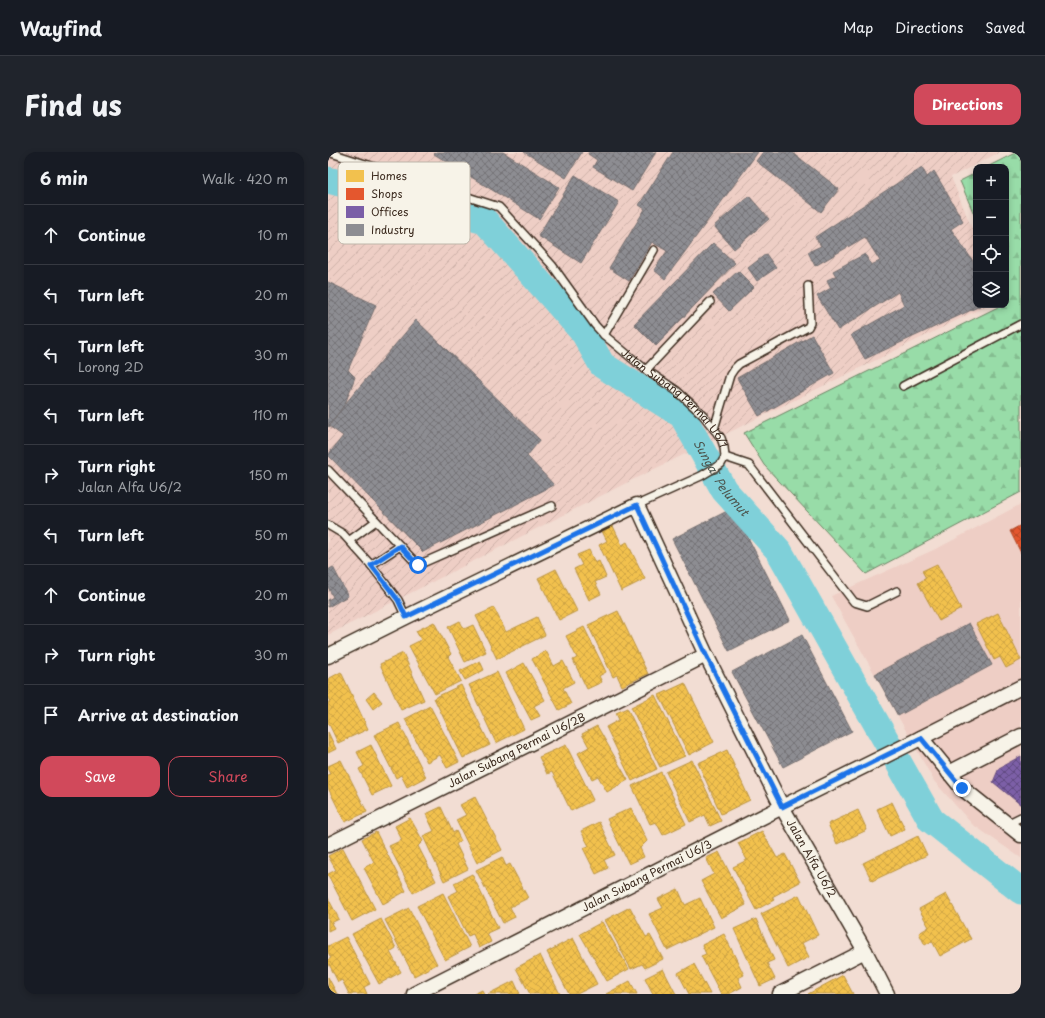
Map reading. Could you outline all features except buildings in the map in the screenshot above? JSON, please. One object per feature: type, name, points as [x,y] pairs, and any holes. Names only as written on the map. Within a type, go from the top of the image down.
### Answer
[{"type":"street","name":"Jalan Subang Permai U6/1","points":[[328,656],[637,505]]},
{"type":"street","name":"Jalan Alfa U6/2","points":[[637,505],[706,655],[782,807],[865,951],[887,994]]},
{"type":"street","name":"Jalan Subang Permai U6/2B","points":[[328,845],[706,655]]},
{"type":"street","points":[[1021,687],[921,738],[962,788],[1021,835]]},
{"type":"street","points":[[949,773],[1021,736]]},
{"type":"street","name":"Jalan Subang Permai U6/3","points":[[414,994],[921,738]]},
{"type":"street","points":[[780,994],[865,951]]},
{"type":"lane","name":"Jalan Subang Permai U6/1","points":[[328,152],[359,162]]},
{"type":"lane","name":"Jalan Subang Permai U6/1","points":[[470,198],[499,207],[552,265],[595,325],[604,335],[646,370],[681,395],[703,415],[720,438],[726,456],[721,464],[701,476],[637,505]]},
{"type":"lane","points":[[604,335],[654,250]]},
{"type":"lane","points":[[714,429],[730,376],[734,369],[739,364],[808,327],[810,323],[808,286]]},
{"type":"lane","points":[[646,370],[710,302]]},
{"type":"lane","points":[[903,386],[1021,324]]},
{"type":"lane","points":[[726,456],[749,465],[854,602],[867,606],[897,591]]},
{"type":"lane","points":[[328,470],[418,565],[552,506]]},
{"type":"lane","points":[[350,540],[376,521]]},
{"type":"lane","points":[[328,525],[350,540],[398,600],[406,617]]},
{"type":"lane","points":[[371,565],[400,546]]},
{"type":"lane","points":[[1007,824],[1021,817]]},
{"type":"shaded area","points":[[328,152],[1000,152],[976,164],[973,164],[973,166],[951,177],[973,231],[973,308],[982,308],[632,480],[328,635]]},
{"type":"shaded area","points":[[1021,504],[1021,858],[972,824],[934,781],[831,596],[940,547]]},
{"type":"green space","points":[[1017,152],[1021,152],[1021,492],[866,574],[764,465],[744,433],[996,308],[1009,308],[1009,164],[993,164]]},
{"type":"green space","points":[[973,174],[973,212],[960,181]]},
{"type":"waterway","name":"Sungai Pelumut","points":[[328,180],[338,183]]},
{"type":"waterway","name":"Sungai Pelumut","points":[[470,217],[485,221],[584,333],[602,365],[682,415],[724,490],[779,551],[931,820],[1021,891]]},
{"type":"route","points":[[418,565],[400,546],[371,565],[398,600],[406,617],[637,505],[706,655],[782,807],[921,738],[962,788]]}]
